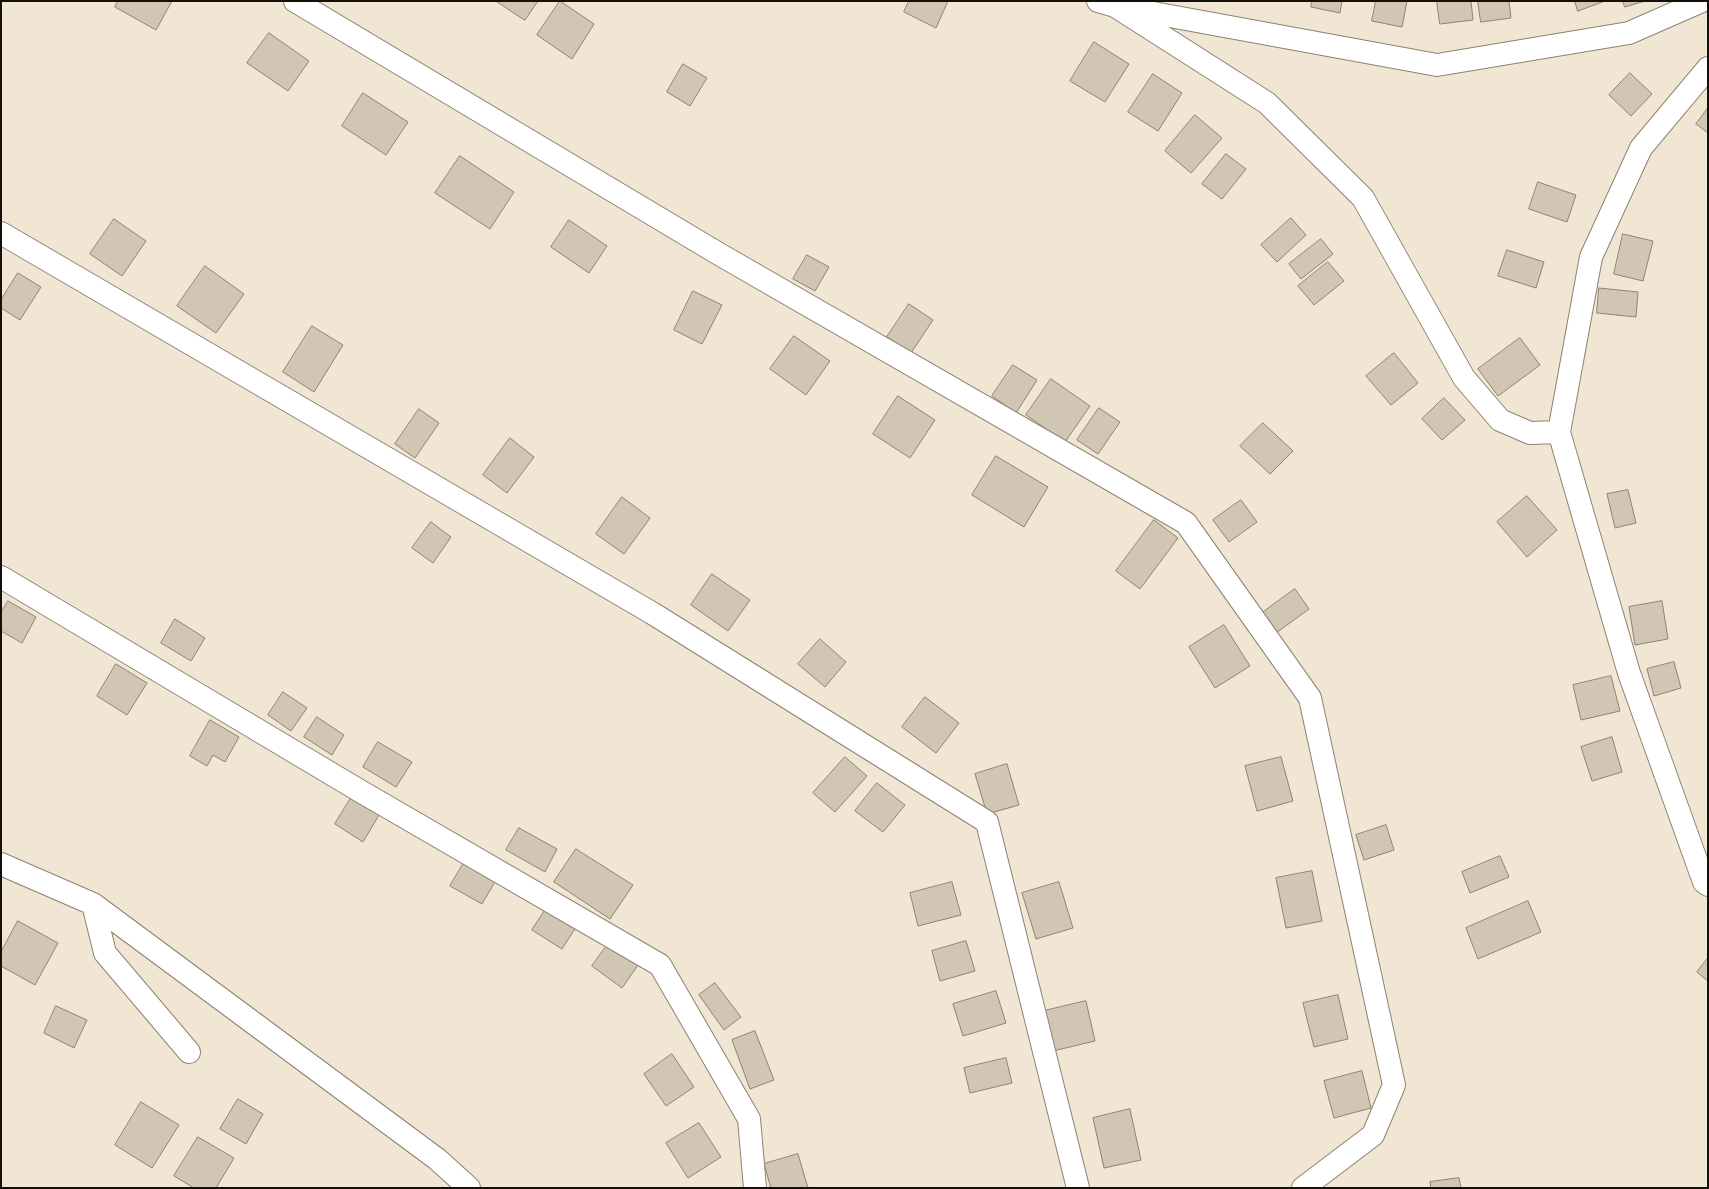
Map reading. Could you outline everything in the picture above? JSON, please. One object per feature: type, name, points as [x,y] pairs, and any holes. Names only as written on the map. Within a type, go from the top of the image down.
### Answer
[{"type":"street","points":[[295,1],[719,254],[1186,524],[1310,698],[1394,1085],[1373,1135],[1303,1188]]},
{"type":"street","points":[[1106,4],[1437,65],[1629,33],[1702,1]]},
{"type":"street","points":[[1106,4],[1267,103],[1363,198],[1464,378],[1500,420],[1530,433],[1559,432]]},
{"type":"street","points":[[1708,68],[1641,148],[1591,257],[1559,432],[1629,673],[1704,882],[1708,885]]},
{"type":"street","points":[[1,233],[652,613],[987,822],[1078,1188]]},
{"type":"street","points":[[1,577],[360,791],[660,965],[749,1119],[755,1188]]},
{"type":"street","points":[[1,864],[93,904],[437,1160],[469,1188]]},
{"type":"street","points":[[93,904],[105,953],[189,1052]]},
{"type":"building","points":[[118,1],[172,1],[156,30],[115,7]]},
{"type":"building","points":[[496,1],[538,1],[525,20]]},
{"type":"building","points":[[560,1],[594,24],[572,59],[537,35]]},
{"type":"building","points":[[909,1],[948,1],[936,28],[904,12]]},
{"type":"building","points":[[1312,1],[1342,1],[1340,13],[1311,7]]},
{"type":"building","points":[[1376,1],[1407,1],[1402,27],[1372,21]]},
{"type":"building","points":[[1437,1],[1471,1],[1473,20],[1440,24]]},
{"type":"building","points":[[1478,1],[1509,1],[1511,18],[1481,22]]},
{"type":"building","points":[[1575,1],[1605,1],[1578,11]]},
{"type":"building","points":[[1623,1],[1645,1],[1625,7]]},
{"type":"building","points":[[269,33],[309,61],[288,91],[247,63]]},
{"type":"building","points":[[1094,42],[1129,64],[1105,102],[1070,81]]},
{"type":"building","points":[[683,64],[707,78],[690,106],[667,92]]},
{"type":"building","points":[[1630,73],[1652,94],[1631,116],[1609,95]]},
{"type":"building","points":[[1153,74],[1182,93],[1158,131],[1128,112]]},
{"type":"building","points":[[363,93],[408,122],[386,155],[342,126]]},
{"type":"building","points":[[1708,108],[1708,133],[1696,124]]},
{"type":"building","points":[[1195,115],[1222,138],[1191,173],[1165,151]]},
{"type":"building","points":[[1226,154],[1246,169],[1222,199],[1202,184]]},
{"type":"building","points":[[460,156],[514,192],[490,229],[435,193]]},
{"type":"building","points":[[1538,182],[1576,195],[1567,222],[1529,209]]},
{"type":"building","points":[[1291,218],[1306,235],[1277,262],[1261,245]]},
{"type":"building","points":[[114,219],[146,241],[122,276],[90,254]]},
{"type":"building","points":[[569,220],[607,246],[589,273],[551,247]]},
{"type":"building","points":[[1623,234],[1653,241],[1643,281],[1614,274]]},
{"type":"building","points":[[1321,239],[1333,254],[1301,279],[1289,264]]},
{"type":"building","points":[[1507,250],[1544,262],[1536,288],[1498,276]]},
{"type":"building","points":[[807,255],[829,267],[815,291],[793,279]]},
{"type":"building","points":[[1328,262],[1344,281],[1314,305],[1298,286]]},
{"type":"building","points":[[205,266],[244,294],[216,333],[177,306]]},
{"type":"building","points":[[18,273],[41,287],[20,320],[1,308],[1,300]]},
{"type":"building","points":[[1599,288],[1638,292],[1636,317],[1597,313]]},
{"type":"building","points":[[693,291],[722,305],[702,344],[674,330]]},
{"type":"building","points":[[909,304],[933,320],[911,353],[887,337]]},
{"type":"building","points":[[312,326],[343,345],[314,392],[283,372]]},
{"type":"building","points":[[794,336],[830,361],[806,395],[770,369]]},
{"type":"building","points":[[1520,338],[1540,365],[1498,396],[1478,369]]},
{"type":"building","points":[[1394,353],[1418,383],[1391,405],[1366,376]]},
{"type":"building","points":[[1013,365],[1037,380],[1016,413],[992,396]]},
{"type":"building","points":[[1051,379],[1090,406],[1065,442],[1026,415]]},
{"type":"building","points":[[898,396],[935,420],[910,458],[873,434]]},
{"type":"building","points":[[1444,398],[1465,420],[1442,440],[1422,419]]},
{"type":"building","points":[[1099,408],[1120,422],[1098,454],[1077,440]]},
{"type":"building","points":[[419,409],[439,423],[415,458],[395,444]]},
{"type":"building","points":[[1263,423],[1293,451],[1270,474],[1240,446]]},
{"type":"building","points":[[510,438],[534,457],[507,493],[483,475]]},
{"type":"building","points":[[996,456],[1048,487],[1024,527],[972,495]]},
{"type":"building","points":[[1628,490],[1636,523],[1615,528],[1607,494]]},
{"type":"building","points":[[1527,496],[1557,530],[1527,557],[1497,522]]},
{"type":"building","points":[[622,497],[650,518],[624,554],[596,534]]},
{"type":"building","points":[[1241,500],[1257,522],[1229,542],[1213,520]]},
{"type":"building","points":[[1154,520],[1178,538],[1140,589],[1116,571]]},
{"type":"building","points":[[431,522],[451,537],[433,563],[412,548]]},
{"type":"building","points":[[712,574],[750,600],[728,631],[691,605]]},
{"type":"building","points":[[1295,589],[1309,609],[1276,633],[1262,613]]},
{"type":"building","points":[[8,601],[36,617],[22,643],[1,631],[1,613]]},
{"type":"building","points":[[1662,601],[1668,639],[1635,645],[1629,607]]},
{"type":"building","points":[[175,619],[205,638],[191,661],[161,643]]},
{"type":"building","points":[[1224,625],[1250,666],[1215,688],[1189,647]]},
{"type":"building","points":[[820,639],[846,662],[825,687],[798,664]]},
{"type":"building","points":[[1674,662],[1681,688],[1654,696],[1647,669]]},
{"type":"building","points":[[116,664],[147,683],[127,715],[97,696]]},
{"type":"building","points":[[1611,676],[1620,711],[1581,720],[1573,685]]},
{"type":"building","points":[[283,692],[307,708],[291,731],[268,715]]},
{"type":"building","points":[[925,697],[959,723],[936,753],[902,727]]},
{"type":"building","points":[[317,717],[344,735],[332,755],[304,737]]},
{"type":"building","points":[[210,720],[239,737],[225,762],[213,755],[207,766],[190,756]]},
{"type":"building","points":[[1612,737],[1622,772],[1592,781],[1581,747]]},
{"type":"building","points":[[378,742],[412,762],[396,787],[363,767]]},
{"type":"building","points":[[845,757],[867,776],[835,812],[813,793]]},
{"type":"building","points":[[1281,757],[1293,801],[1257,811],[1245,766]]},
{"type":"building","points":[[1007,764],[1019,805],[987,814],[975,774]]},
{"type":"building","points":[[877,783],[905,805],[883,832],[855,811]]},
{"type":"building","points":[[351,798],[379,815],[363,842],[335,824]]},
{"type":"building","points":[[1386,825],[1394,850],[1364,860],[1356,835]]},
{"type":"building","points":[[519,828],[557,849],[545,872],[506,850]]},
{"type":"building","points":[[576,849],[633,885],[610,919],[554,882]]},
{"type":"building","points":[[1500,856],[1509,877],[1470,893],[1462,872]]},
{"type":"building","points":[[465,861],[496,880],[482,904],[450,886]]},
{"type":"building","points":[[1312,871],[1322,921],[1286,928],[1276,878]]},
{"type":"building","points":[[952,882],[961,915],[918,926],[910,893]]},
{"type":"building","points":[[1059,882],[1073,928],[1036,939],[1022,893]]},
{"type":"building","points":[[1528,901],[1541,932],[1478,959],[1466,928]]},
{"type":"building","points":[[548,906],[578,924],[562,949],[532,930]]},
{"type":"building","points":[[18,921],[58,943],[35,985],[1,966],[1,952]]},
{"type":"building","points":[[966,941],[975,971],[940,981],[932,951]]},
{"type":"building","points":[[608,944],[638,965],[622,988],[592,966]]},
{"type":"building","points":[[1708,958],[1708,981],[1697,972]]},
{"type":"building","points":[[715,983],[741,1017],[724,1030],[699,995]]},
{"type":"building","points":[[996,991],[1006,1023],[963,1036],[953,1004]]},
{"type":"building","points":[[1338,995],[1348,1039],[1314,1047],[1303,1003]]},
{"type":"building","points":[[1086,1001],[1095,1041],[1053,1051],[1044,1011]]},
{"type":"building","points":[[56,1006],[87,1020],[74,1048],[44,1033]]},
{"type":"building","points":[[755,1031],[774,1080],[750,1089],[732,1040]]},
{"type":"building","points":[[672,1054],[694,1087],[666,1106],[644,1074]]},
{"type":"building","points":[[1006,1058],[1012,1083],[970,1093],[964,1068]]},
{"type":"building","points":[[1362,1071],[1371,1108],[1334,1118],[1324,1081]]},
{"type":"building","points":[[238,1099],[263,1114],[246,1144],[220,1129]]},
{"type":"building","points":[[141,1102],[179,1125],[152,1168],[115,1145]]},
{"type":"building","points":[[1130,1109],[1141,1160],[1104,1168],[1093,1118]]},
{"type":"building","points":[[699,1123],[721,1157],[688,1178],[666,1143]]},
{"type":"building","points":[[198,1137],[234,1158],[216,1188],[194,1188],[174,1176]]},
{"type":"building","points":[[798,1154],[808,1188],[771,1188],[764,1164]]},
{"type":"building","points":[[1459,1178],[1461,1188],[1431,1188],[1430,1182]]}]
